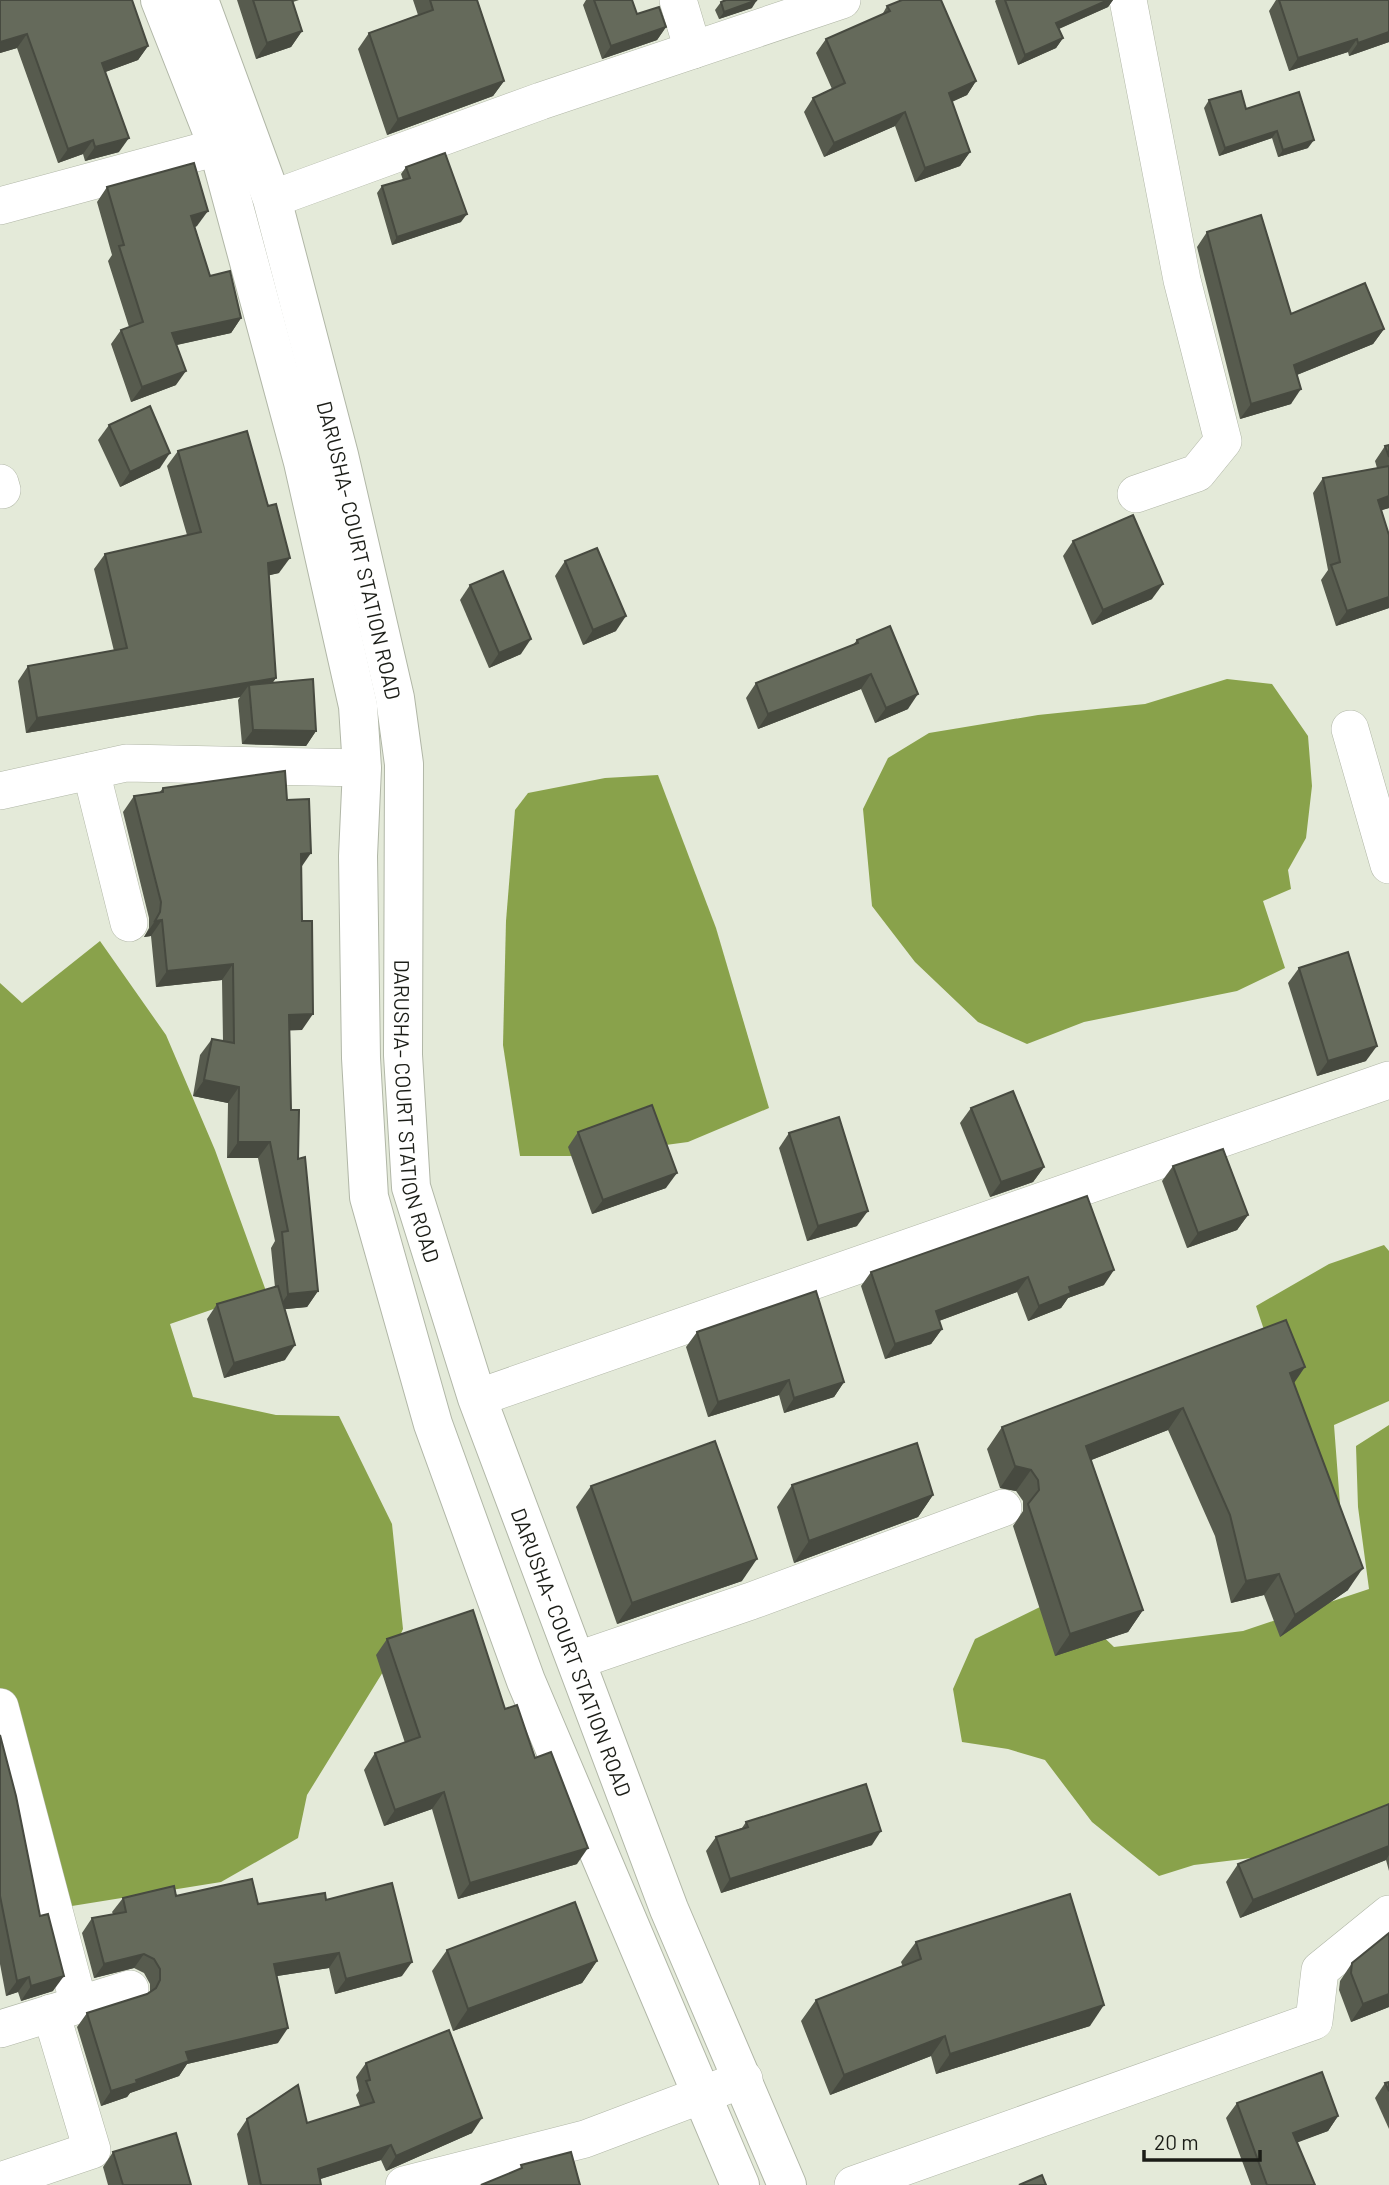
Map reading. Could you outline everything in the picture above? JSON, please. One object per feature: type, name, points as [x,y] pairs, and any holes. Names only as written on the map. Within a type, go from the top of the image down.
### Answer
[{"type":"street","name":"DARUSHA- COURT STATION ROAD","points":[[160,0],[218,147],[303,462],[358,706],[362,768],[358,870],[361,1058],[369,1197],[433,1424],[522,1668],[699,2094],[740,2185]]},
{"type":"street","name":"DARUSHA- COURT STATION ROAD","points":[[199,0],[272,199],[339,455],[395,698],[404,764],[403,1055],[411,1187],[477,1398],[578,1660],[669,1909],[744,2079],[786,2185]]},
{"type":"street","points":[[678,0],[693,50]]},
{"type":"street","points":[[1128,0],[1182,279],[1223,442],[1196,473],[1136,494]]},
{"type":"street","points":[[272,199],[541,101],[831,2]]},
{"type":"street","points":[[0,206],[218,147]]},
{"type":"street","points":[[1350,729],[1389,866]]},
{"type":"street","points":[[0,791],[126,763],[362,768]]},
{"type":"street","points":[[91,771],[129,923]]},
{"type":"street","points":[[477,1398],[1389,1080]]},
{"type":"street","points":[[578,1660],[751,1601],[1003,1508]]},
{"type":"street","points":[[0,1707],[65,2009],[92,2150],[0,2181]]},
{"type":"street","points":[[853,2185],[1314,2021],[1320,1970],[1389,1914]]},
{"type":"street","points":[[0,2029],[130,1989]]},
{"type":"street","points":[[404,2185],[585,2139],[744,2079]]},
{"type":"shaded area","points":[[1227,679],[1272,684],[1308,736],[1312,786],[1306,838],[1288,870],[1291,889],[1263,901],[1285,968],[1237,991],[1084,1022],[1027,1044],[978,1022],[915,962],[872,906],[863,809],[888,758],[929,733],[1038,715],[1145,704]]},
{"type":"shaded area","points":[[658,775],[716,928],[769,1108],[688,1142],[584,1156],[520,1156],[503,1045],[506,921],[515,810],[528,793],[605,778]]},
{"type":"shaded area","points":[[100,941],[166,1035],[215,1150],[266,1291],[170,1324],[193,1397],[276,1415],[339,1416],[392,1524],[403,1629],[386,1667],[307,1795],[298,1838],[221,1882],[47,1910],[0,1700],[0,983],[22,1003]]},
{"type":"shaded area","points":[[1384,1245],[1389,1251],[1389,1401],[1334,1425],[1343,1544],[1299,1434],[1256,1306],[1329,1264]]},
{"type":"shaded area","points":[[1389,1425],[1389,1812],[1284,1854],[1194,1865],[1159,1876],[1092,1822],[1045,1760],[1008,1749],[962,1742],[953,1689],[975,1639],[1042,1606],[1069,1604],[1114,1647],[1243,1631],[1369,1589],[1358,1507],[1356,1446]]},
{"type":"building","points":[[0,0],[132,0],[148,46],[102,63],[129,138],[95,147],[93,140],[68,149],[27,34],[0,42]]},
{"type":"building","points":[[253,0],[292,0],[302,31],[267,43]]},
{"type":"building","points":[[430,0],[477,0],[504,81],[398,119],[369,33],[433,10]]},
{"type":"building","points":[[594,0],[632,0],[637,14],[659,7],[666,27],[611,46]]},
{"type":"building","points":[[757,0],[724,12],[721,2]]},
{"type":"building","points":[[902,0],[941,0],[976,81],[949,93],[970,152],[925,168],[905,112],[834,143],[813,98],[845,83],[826,39],[890,11],[887,6]]},
{"type":"building","points":[[1005,0],[1108,0],[1056,23],[1063,38],[1025,55]]},
{"type":"building","points":[[1279,0],[1389,0],[1389,32],[1298,58]]},
{"type":"building","points":[[1241,91],[1246,109],[1299,92],[1314,140],[1283,150],[1277,131],[1225,148],[1209,100]]},
{"type":"building","points":[[445,153],[467,214],[397,237],[382,186],[410,178],[406,167]]},
{"type":"building","points":[[194,163],[208,211],[191,216],[210,276],[230,271],[241,318],[172,333],[186,371],[142,387],[121,330],[143,322],[119,246],[124,245],[107,187]]},
{"type":"building","points":[[1261,215],[1291,314],[1365,283],[1384,329],[1294,365],[1301,389],[1251,404],[1207,232]]},
{"type":"building","points":[[150,406],[170,453],[130,472],[109,425]]},
{"type":"building","points":[[247,431],[268,506],[276,504],[290,558],[268,563],[276,678],[37,718],[28,666],[127,648],[105,554],[201,532],[178,451]]},
{"type":"building","points":[[1389,466],[1389,496],[1378,500],[1389,535],[1389,597],[1347,611],[1331,565],[1340,562],[1323,478]]},
{"type":"building","points":[[1133,515],[1163,584],[1103,610],[1073,541]]},
{"type":"building","points":[[597,548],[626,616],[593,630],[565,561]]},
{"type":"building","points":[[503,571],[531,639],[499,653],[470,585]]},
{"type":"building","points":[[890,626],[918,694],[886,708],[871,674],[768,714],[756,683],[858,643],[857,640]]},
{"type":"building","points":[[313,679],[316,731],[253,730],[249,685]]},
{"type":"building","points":[[285,771],[287,800],[309,799],[311,853],[301,854],[302,921],[312,921],[313,1014],[289,1015],[291,1110],[299,1110],[298,1159],[305,1157],[318,1291],[288,1294],[282,1232],[288,1231],[270,1142],[238,1142],[239,1087],[204,1080],[212,1039],[234,1043],[233,964],[167,971],[162,920],[155,921],[161,902],[134,796],[163,792],[163,788]]},
{"type":"building","points":[[1348,952],[1377,1046],[1328,1061],[1299,968]]},
{"type":"building","points":[[1013,1091],[1044,1167],[1001,1182],[971,1108]]},
{"type":"building","points":[[652,1105],[677,1173],[603,1200],[578,1132]]},
{"type":"building","points":[[839,1117],[868,1211],[818,1226],[789,1133]]},
{"type":"building","points":[[1223,1149],[1248,1215],[1198,1233],[1173,1166]]},
{"type":"building","points":[[1087,1196],[1114,1270],[1069,1287],[1071,1293],[1039,1306],[1028,1277],[936,1311],[942,1329],[895,1344],[871,1272]]},
{"type":"building","points":[[278,1286],[295,1345],[234,1363],[217,1304]]},
{"type":"building","points":[[816,1291],[844,1382],[794,1398],[789,1380],[718,1402],[697,1332]]},
{"type":"building","points":[[1286,1320],[1305,1367],[1290,1373],[1363,1568],[1295,1615],[1279,1574],[1246,1581],[1230,1515],[1183,1408],[1086,1446],[1143,1610],[1070,1634],[1028,1504],[1039,1490],[1038,1480],[1031,1470],[1015,1466],[1002,1427]]},
{"type":"building","points":[[715,1441],[757,1559],[632,1603],[591,1486]]},
{"type":"building","points":[[917,1443],[933,1495],[809,1541],[792,1485]]},
{"type":"building","points":[[473,1610],[505,1709],[517,1705],[535,1758],[551,1752],[588,1848],[470,1883],[444,1792],[395,1810],[375,1753],[420,1737],[387,1639]]},
{"type":"building","points":[[0,1735],[16,1796],[40,1916],[48,1914],[64,1976],[31,1986],[29,1977],[17,1981],[0,1896]]},
{"type":"building","points":[[866,1784],[881,1831],[730,1879],[716,1837],[748,1827],[746,1822]]},
{"type":"building","points":[[1389,1804],[1389,1846],[1253,1900],[1238,1864]]},
{"type":"building","points":[[252,1879],[258,1904],[325,1893],[326,1900],[392,1883],[412,1962],[346,1979],[339,1953],[274,1964],[288,2028],[186,2052],[189,2061],[111,2091],[87,2013],[147,1994],[156,1988],[160,1980],[160,1969],[154,1959],[144,1954],[104,1964],[92,1918],[126,1912],[123,1898],[174,1886],[176,1896]]},
{"type":"building","points":[[1070,1894],[1104,2005],[950,2054],[945,2036],[844,2075],[816,2000],[921,1959],[916,1942]]},
{"type":"building","points":[[575,1902],[597,1961],[468,2009],[447,1950]]},
{"type":"building","points":[[1389,1933],[1389,1994],[1363,2004],[1351,1973],[1352,1963]]},
{"type":"building","points":[[449,2030],[482,2118],[396,2156],[391,2145],[318,2169],[321,2185],[261,2185],[247,2119],[298,2085],[307,2123],[374,2102],[366,2081],[370,2080],[366,2063]]},
{"type":"building","points":[[1322,2072],[1338,2116],[1293,2133],[1315,2185],[1267,2185],[1237,2103]]},
{"type":"building","points":[[176,2133],[191,2185],[123,2185],[113,2152]]},
{"type":"building","points":[[571,2152],[580,2185],[481,2185],[522,2168],[521,2165]]},
{"type":"building","points":[[1042,2175],[1046,2185],[1019,2185]]}]
